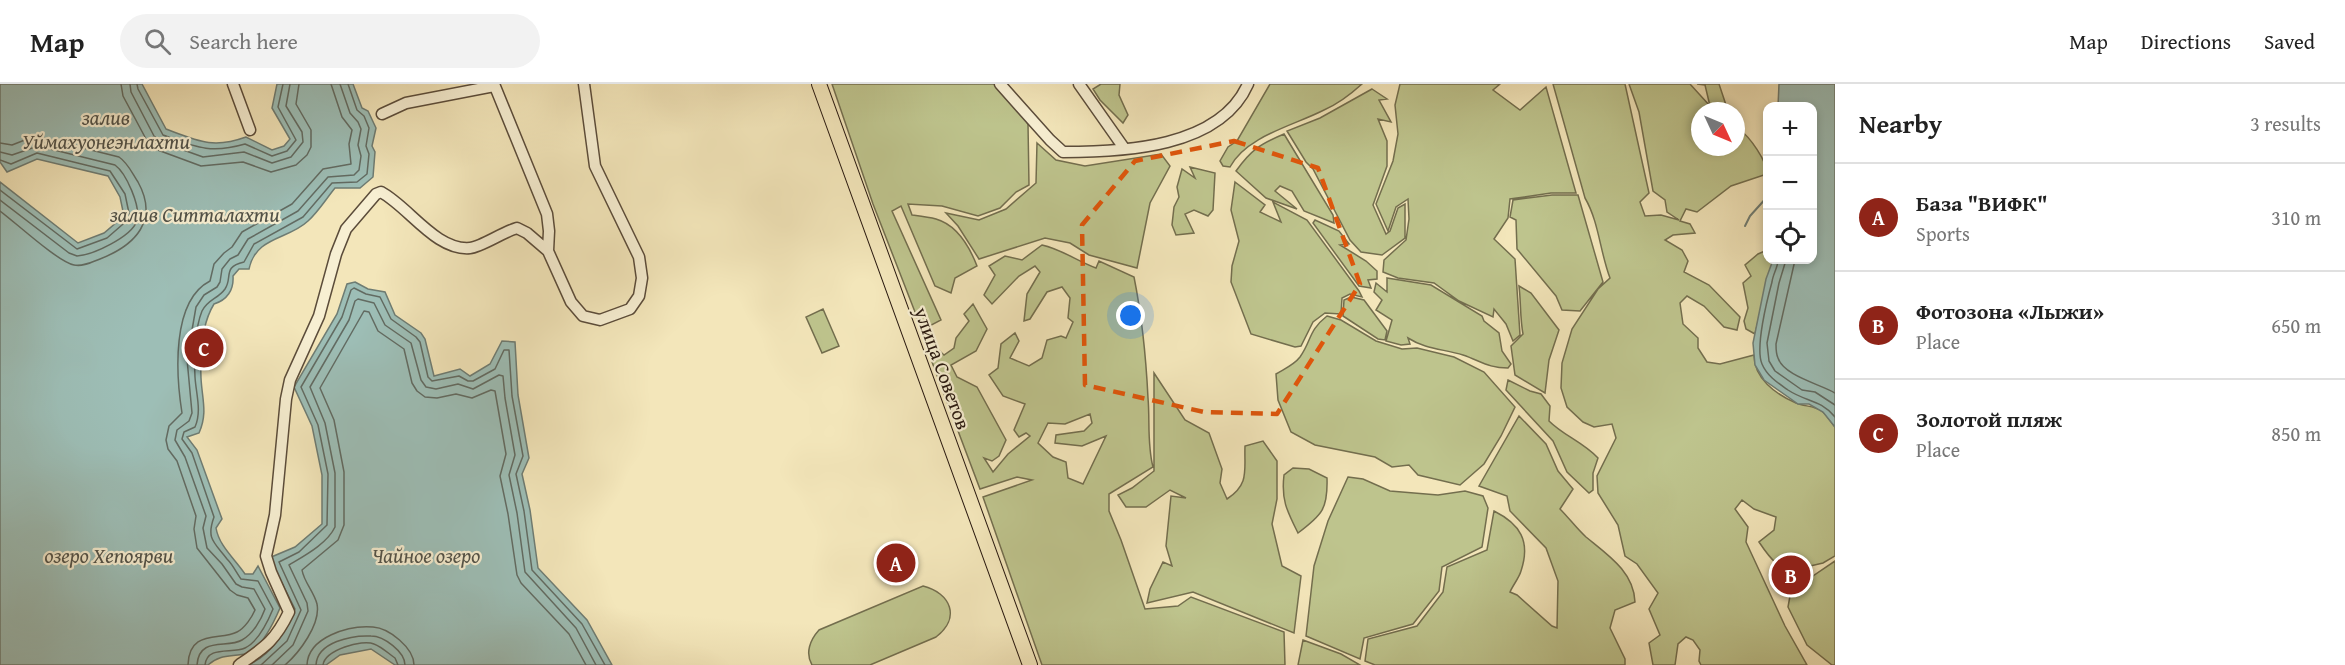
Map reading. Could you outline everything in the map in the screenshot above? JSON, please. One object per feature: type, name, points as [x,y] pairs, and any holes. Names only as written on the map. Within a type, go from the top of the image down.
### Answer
[{"type":"main road","name":"улица Советов","points":[[819,84],[1030,665]]},
{"type":"street","points":[[233,84],[250,130]]},
{"type":"street","points":[[239,665],[261,651],[279,633],[289,612],[266,556],[275,515],[286,399],[290,380],[319,316],[336,254],[346,229],[376,194],[381,192],[405,208],[446,243],[472,248],[517,228],[527,233],[548,251],[571,302],[583,316],[600,320],[618,315],[630,309],[639,297],[642,278],[639,257],[595,166],[584,84]]},
{"type":"street","points":[[1000,84],[1063,152],[1100,152],[1153,144],[1195,134],[1219,121],[1243,95],[1248,84]]},
{"type":"street","points":[[1079,84],[1124,148]]},
{"type":"street","points":[[382,114],[406,103],[494,85],[547,214],[548,251]]},
{"type":"highlighted area","points":[[1234,141],[1318,168],[1360,284],[1277,414],[1204,412],[1085,385],[1082,225],[1135,161]]},
{"type":"green space","points":[[832,84],[996,84],[1012,100],[1028,124],[1029,185],[1016,192],[1000,208],[978,216],[942,206],[908,204],[912,215],[936,219],[950,226],[962,238],[974,259],[977,266],[955,278],[951,293],[935,286],[901,206],[892,211],[941,320],[922,330],[873,204]]},
{"type":"green space","points":[[1101,84],[1120,84],[1119,95],[1128,115],[1123,123],[1100,100],[1093,89]]},
{"type":"green space","points":[[1270,84],[1362,84],[1329,108],[1259,139],[1237,156],[1230,167],[1223,166],[1220,161],[1228,147],[1237,141]]},
{"type":"green space","points":[[1400,84],[1500,84],[1493,90],[1520,110],[1546,87],[1576,193],[1551,193],[1510,199],[1508,218],[1494,239],[1515,259],[1520,335],[1513,341],[1506,324],[1494,309],[1493,317],[1459,301],[1434,283],[1398,278],[1383,272],[1384,260],[1406,240],[1409,219],[1408,199],[1396,207],[1388,231],[1376,204],[1393,161],[1398,134],[1395,105]]},
{"type":"green space","points":[[1553,84],[1625,84],[1649,193],[1640,202],[1645,216],[1661,215],[1679,220],[1667,212],[1665,200],[1653,191],[1639,112],[1629,84],[1690,84],[1706,102],[1691,102],[1691,156],[1745,156],[1745,135],[1761,156],[1763,175],[1731,186],[1697,212],[1686,209],[1680,221],[1690,224],[1695,233],[1673,235],[1665,240],[1682,250],[1688,261],[1684,272],[1709,285],[1740,317],[1737,330],[1724,327],[1704,306],[1687,296],[1680,303],[1683,324],[1698,338],[1698,348],[1707,362],[1720,364],[1754,355],[1758,371],[1773,390],[1796,403],[1820,410],[1835,427],[1835,556],[1823,563],[1793,570],[1802,575],[1787,570],[1772,559],[1759,542],[1774,530],[1776,517],[1754,509],[1742,500],[1735,509],[1748,527],[1746,542],[1785,626],[1807,665],[1701,665],[1700,650],[1693,640],[1686,637],[1678,644],[1675,665],[1653,665],[1649,643],[1660,635],[1649,609],[1658,593],[1637,564],[1625,556],[1618,525],[1598,493],[1597,476],[1616,438],[1612,424],[1594,427],[1583,422],[1567,407],[1561,388],[1562,363],[1572,329],[1598,289],[1610,278],[1590,207],[1585,198]]},
{"type":"green space","points":[[1697,84],[1719,84],[1725,102],[1709,102],[1705,85]]},
{"type":"green space","points":[[1372,89],[1387,99],[1379,100],[1391,122],[1378,119],[1387,141],[1387,166],[1373,205],[1386,234],[1390,231],[1398,208],[1405,204],[1405,238],[1382,255],[1361,252],[1350,240],[1313,169],[1306,162],[1287,131],[1320,118]]},
{"type":"green space","points":[[1284,134],[1333,215],[1334,223],[1304,211],[1292,191],[1280,186],[1275,191],[1297,209],[1266,198],[1236,171],[1257,148]]},
{"type":"green space","points":[[1037,143],[1056,160],[1085,166],[1161,154],[1170,166],[1150,203],[1137,268],[1089,255],[1070,243],[1045,238],[979,259],[958,226],[946,213],[979,220],[1006,209],[1036,183]]},
{"type":"green space","points":[[1190,167],[1215,173],[1213,210],[1208,216],[1194,210],[1185,214],[1194,233],[1176,235],[1172,225],[1174,207],[1179,197],[1177,187],[1182,169],[1195,178]]},
{"type":"green space","points":[[1235,182],[1265,205],[1260,212],[1281,222],[1273,202],[1307,220],[1362,297],[1350,294],[1342,298],[1341,314],[1325,313],[1313,322],[1301,346],[1295,347],[1251,334],[1231,282],[1232,266],[1239,241],[1231,210]]},
{"type":"green space","points":[[1552,195],[1578,195],[1603,282],[1580,311],[1562,310],[1556,296],[1517,249],[1516,220],[1510,217],[1513,200]]},
{"type":"green space","points":[[1315,220],[1339,231],[1349,244],[1340,245],[1366,261],[1377,271],[1377,279],[1368,280],[1371,288],[1359,286],[1313,223]]},
{"type":"green space","points":[[1042,245],[1056,249],[1096,268],[1099,261],[1134,277],[1145,352],[1149,441],[1153,467],[1109,494],[1109,511],[1145,609],[1178,606],[1191,597],[1284,632],[1285,665],[1042,665],[983,497],[1032,480],[1017,477],[980,489],[926,346],[931,343],[944,355],[954,348],[956,338],[969,321],[964,314],[973,304],[987,329],[976,351],[951,365],[957,377],[977,387],[1006,440],[999,456],[992,461],[984,458],[993,472],[1008,454],[1030,436],[1026,433],[1019,437],[1014,430],[1025,404],[1003,396],[989,375],[998,368],[1001,344],[1015,333],[1019,341],[1010,358],[1029,366],[1042,358],[1047,340],[1061,336],[1066,338],[1073,322],[1068,318],[1070,298],[1062,287],[1047,292],[1030,319],[1024,321],[1027,294],[1040,272],[1035,266],[1019,276],[992,304],[984,295],[995,275],[989,266],[1005,256],[1022,260]],"holes":[[[1090,414],[1092,423],[1084,431],[1056,435],[1055,443],[1082,446],[1106,436],[1083,484],[1068,478],[1066,462],[1053,457],[1038,443],[1048,423],[1065,424]]]},
{"type":"green space","points":[[1763,252],[1763,264],[1772,264],[1755,334],[1746,329],[1744,321],[1748,308],[1743,283],[1751,276],[1745,265]]},
{"type":"green space","points":[[1387,278],[1431,285],[1482,316],[1484,321],[1499,333],[1502,351],[1511,364],[1508,368],[1501,368],[1408,338],[1410,344],[1401,345],[1386,341],[1392,320],[1376,310],[1382,300],[1374,292],[1376,283],[1387,292]]},
{"type":"green space","points":[[1519,286],[1531,293],[1559,330],[1549,360],[1545,393],[1515,375],[1511,346],[1523,334]]},
{"type":"green space","points":[[1351,297],[1364,300],[1387,331],[1385,340],[1378,339],[1343,316],[1344,300]]},
{"type":"green space","points":[[823,309],[839,346],[822,353],[806,317]]},
{"type":"green space","points":[[1327,316],[1341,320],[1376,341],[1402,349],[1417,348],[1454,357],[1484,372],[1515,407],[1484,464],[1460,485],[1418,475],[1409,465],[1392,467],[1375,457],[1315,445],[1291,432],[1278,400],[1276,374],[1298,360],[1316,326]]},
{"type":"green space","points":[[1154,373],[1185,420],[1209,433],[1222,469],[1220,483],[1227,499],[1243,482],[1245,446],[1263,441],[1277,461],[1277,499],[1272,524],[1282,566],[1301,576],[1294,633],[1193,592],[1147,603],[1150,589],[1163,562],[1172,566],[1166,546],[1171,496],[1186,498],[1170,490],[1146,507],[1126,507],[1118,495],[1132,488],[1154,471]]},
{"type":"green space","points":[[1508,380],[1541,394],[1550,406],[1549,421],[1598,458],[1593,473],[1593,490],[1589,493],[1567,472],[1553,441],[1506,390]]},
{"type":"green space","points":[[1519,416],[1546,444],[1558,471],[1573,489],[1560,509],[1583,534],[1618,565],[1634,591],[1635,602],[1615,610],[1610,628],[1625,659],[1625,665],[1375,665],[1365,661],[1368,639],[1417,626],[1443,592],[1447,567],[1487,550],[1494,511],[1517,528],[1524,542],[1525,551],[1521,571],[1510,592],[1517,595],[1557,628],[1558,581],[1546,548],[1510,511],[1507,496],[1479,486]]},
{"type":"green space","points":[[1293,468],[1309,469],[1327,478],[1325,504],[1322,510],[1298,533],[1288,512],[1283,492],[1284,475]]},
{"type":"green space","points":[[1348,477],[1363,479],[1390,491],[1438,495],[1465,491],[1483,496],[1488,508],[1482,547],[1442,567],[1439,591],[1413,624],[1364,638],[1360,659],[1306,636],[1314,566],[1328,521]]},
{"type":"green space","points":[[1835,561],[1835,665],[1832,665],[1807,645],[1788,607],[1790,596],[1807,580]]},
{"type":"green space","points":[[923,586],[940,594],[949,607],[948,622],[944,630],[936,637],[870,665],[812,665],[809,656],[810,647],[819,630]]},
{"type":"green space","points":[[1303,640],[1341,654],[1360,665],[1298,665]]},
{"type":"water","name":"озеро Хепоярви","points":[[0,84],[142,84],[166,129],[197,140],[215,143],[246,137],[272,150],[284,146],[290,139],[272,108],[277,84],[353,84],[362,108],[368,111],[376,128],[372,146],[375,152],[373,177],[360,188],[335,188],[308,221],[258,250],[249,269],[239,269],[233,276],[229,294],[214,304],[206,321],[201,359],[204,406],[202,426],[199,433],[187,437],[197,450],[222,519],[216,528],[220,541],[245,574],[253,574],[258,566],[280,608],[262,641],[245,654],[221,657],[208,665],[0,665],[0,182],[78,243],[104,233],[124,216],[120,197],[108,176],[37,159],[7,172],[0,162]]},
{"type":"water","points":[[1779,84],[1835,84],[1835,427],[1823,412],[1809,404],[1798,404],[1764,380],[1755,365],[1753,343],[1766,279],[1772,264],[1817,264],[1817,102],[1778,102]]},
{"type":"water","name":"Чайное озеро","points":[[355,282],[368,289],[385,292],[395,315],[421,333],[425,339],[434,376],[460,369],[470,376],[490,364],[502,341],[515,342],[518,395],[529,458],[522,474],[530,510],[538,568],[587,620],[612,665],[395,665],[371,649],[340,655],[326,665],[248,665],[271,649],[295,609],[269,558],[295,547],[322,524],[322,475],[312,426],[294,387],[337,314],[347,284]]},
{"type":"waterway","points":[[1745,226],[1750,216],[1763,202]]},
{"type":"place","name":"Золотой пляж","points":[[204,348]]},
{"type":"place","name":"База \"ВИФК\"","points":[[896,563]]},
{"type":"place","name":"Фотозона «Лыжи»","points":[[1791,575]]},
{"type":"water label","name":"залив Уймахуонеэнлахти","points":[[106,129]]},
{"type":"water label","name":"залив Ситталахти","points":[[195,214]]}]
